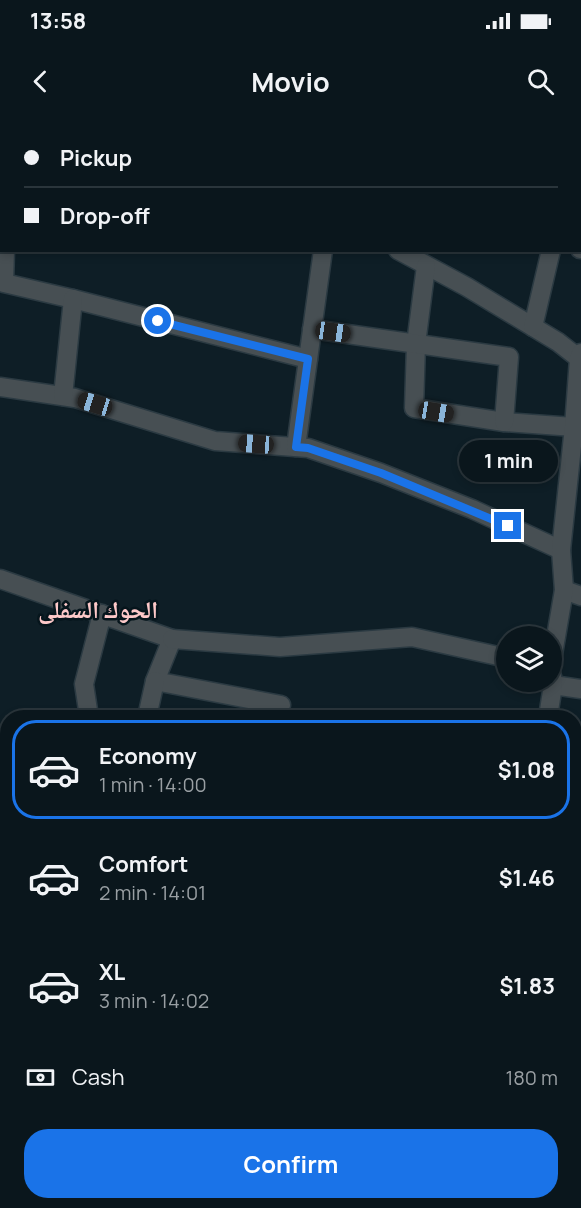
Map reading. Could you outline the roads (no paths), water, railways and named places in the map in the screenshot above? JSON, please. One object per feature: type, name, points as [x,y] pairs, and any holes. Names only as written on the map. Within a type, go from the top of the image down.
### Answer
[{"type":"street","points":[[4,252],[4,284],[73,299],[308,359]]},
{"type":"street","points":[[296,447],[323,252]]},
{"type":"street","points":[[402,252],[467,287],[580,357],[561,550],[572,593],[562,626]]},
{"type":"street","points":[[533,327],[551,252]]},
{"type":"street","points":[[426,266],[416,344],[414,408],[504,422],[574,427]]},
{"type":"street","points":[[63,396],[73,299]]},
{"type":"street","points":[[312,329],[509,357],[504,422]]},
{"type":"street","points":[[0,387],[75,398],[215,441],[308,448],[381,473],[472,509],[561,550]]},
{"type":"street","points":[[0,579],[172,639],[280,647],[412,637],[496,656]]},
{"type":"street","points":[[88,710],[84,684],[102,614]]},
{"type":"street","points":[[149,710],[155,681],[172,639]]},
{"type":"street","points":[[155,681],[281,705]]},
{"type":"street","points":[[562,683],[581,689]]},
{"type":"street","points":[[549,710],[551,692]]},
{"type":"district","name":"الحوك السفلى","points":[[98,608]]}]
